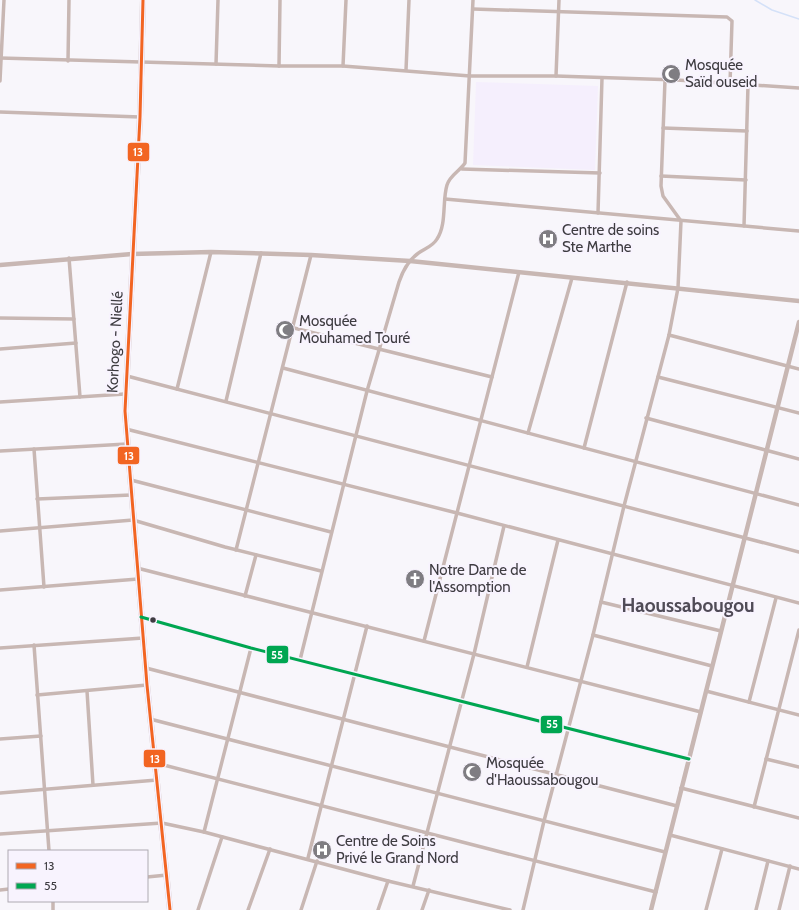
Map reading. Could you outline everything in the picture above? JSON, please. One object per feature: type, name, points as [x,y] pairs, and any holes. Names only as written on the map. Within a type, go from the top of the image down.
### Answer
[{"type":"main road","name":"Korhogo - Niellé","points":[[143,0],[140,117],[125,394],[126,429],[145,668],[170,910]]},
{"type":"street","points":[[0,81],[4,0]]},
{"type":"street","points":[[68,61],[69,0]]},
{"type":"street","points":[[216,64],[218,0]]},
{"type":"street","points":[[279,66],[280,0]]},
{"type":"street","points":[[343,66],[346,0]]},
{"type":"street","points":[[406,70],[409,0]]},
{"type":"street","points":[[300,660],[367,391],[402,271],[418,253],[432,245],[437,239],[448,184],[452,177],[462,168],[465,163],[473,0]]},
{"type":"street","points":[[556,76],[559,0]]},
{"type":"street","points":[[473,9],[727,17],[732,21],[730,84]]},
{"type":"street","points":[[1,58],[142,63],[343,66],[470,76],[556,76],[665,80],[799,88]]},
{"type":"street","points":[[598,213],[602,78]]},
{"type":"street","points":[[523,910],[534,860],[593,635],[646,418],[669,335],[678,288],[681,221],[663,196],[661,176],[665,80]]},
{"type":"street","points":[[744,226],[748,85]]},
{"type":"street","points":[[0,112],[140,117]]},
{"type":"street","points":[[663,128],[747,131]]},
{"type":"street","points":[[462,168],[600,173]]},
{"type":"street","points":[[661,176],[746,180]]},
{"type":"street","points":[[445,199],[799,231]]},
{"type":"street","points":[[177,389],[211,252]]},
{"type":"street","points":[[0,265],[69,258],[132,254],[211,252],[311,255],[410,261],[572,278],[627,282],[799,301]]},
{"type":"street","points":[[226,401],[261,253]]},
{"type":"street","points":[[236,550],[270,413],[294,328],[311,255]]},
{"type":"street","points":[[69,258],[80,397]]},
{"type":"street","points":[[424,641],[519,272]]},
{"type":"street","points":[[528,433],[572,278]]},
{"type":"street","points":[[584,448],[627,282]]},
{"type":"street","points":[[0,318],[74,319]]},
{"type":"street","points":[[651,910],[799,322]]},
{"type":"street","points":[[294,328],[492,377]]},
{"type":"street","points":[[669,335],[799,369]]},
{"type":"street","points":[[0,349],[76,343]]},
{"type":"street","points":[[283,368],[799,505]]},
{"type":"street","points":[[126,376],[799,552]]},
{"type":"street","points":[[658,377],[799,413]]},
{"type":"street","points":[[0,402],[125,394]]},
{"type":"street","points":[[646,418],[799,460]]},
{"type":"street","points":[[126,429],[457,513],[799,603]]},
{"type":"street","points":[[0,451],[127,444]]},
{"type":"street","points":[[34,449],[44,587]]},
{"type":"street","points":[[130,480],[331,532]]},
{"type":"street","points":[[37,499],[131,495]]},
{"type":"street","points":[[0,531],[40,529],[133,520],[236,550],[321,572]]},
{"type":"street","points":[[413,886],[474,654],[504,526]]},
{"type":"street","points":[[527,667],[558,540]]},
{"type":"street","points":[[245,596],[256,555]]},
{"type":"street","points":[[137,568],[701,712]]},
{"type":"street","points":[[0,590],[138,579]]},
{"type":"street","points":[[749,702],[776,598]]},
{"type":"street","points":[[601,602],[721,631]]},
{"type":"street","points":[[141,617],[251,648],[689,759]]},
{"type":"street","points":[[308,858],[367,626]]},
{"type":"street","points":[[754,807],[799,630]]},
{"type":"street","points":[[593,635],[712,666]]},
{"type":"street","points":[[0,648],[143,638]]},
{"type":"street","points":[[34,645],[49,850]]},
{"type":"street","points":[[204,832],[241,693],[251,648]]},
{"type":"street","points":[[145,668],[677,806]]},
{"type":"street","points":[[38,695],[147,685]]},
{"type":"street","points":[[87,690],[93,785]]},
{"type":"street","points":[[706,691],[799,715]]},
{"type":"street","points":[[150,719],[666,852]]},
{"type":"street","points":[[0,739],[41,736]]},
{"type":"street","points":[[766,759],[799,767]]},
{"type":"street","points":[[156,763],[656,892]]},
{"type":"street","points":[[0,793],[157,780]]},
{"type":"street","points":[[681,788],[799,818]]},
{"type":"street","points":[[0,834],[162,823],[222,836],[308,858],[388,881],[510,910]]},
{"type":"street","points":[[670,835],[799,869]]},
{"type":"street","points":[[198,910],[222,836]]},
{"type":"street","points":[[248,910],[270,849]]},
{"type":"street","points":[[706,910],[722,849]]},
{"type":"street","points":[[301,910],[318,861]]},
{"type":"street","points":[[756,910],[768,861]]},
{"type":"street","points":[[779,910],[790,866]]},
{"type":"street","points":[[148,877],[167,875]]},
{"type":"street","points":[[378,910],[388,881]]},
{"type":"street","points":[[422,910],[429,890]]},
{"type":"shaded area","points":[[476,82],[598,86],[595,170],[473,165]]},
{"type":"waterway","points":[[755,0],[772,10],[799,19]]},
{"type":"transit line","name":"13","points":[[143,0],[140,117],[125,411],[147,685],[170,910]]},
{"type":"transit line","name":"55","points":[[141,617],[251,648],[689,759]]},
{"type":"place","name":"Mosquée Saïd ouseid","points":[[671,74]]},
{"type":"place","name":"Centre de soins Ste Marthe","points":[[548,239]]},
{"type":"place","name":"Mosquée Mouhamed Touré","points":[[285,330]]},
{"type":"place","name":"Notre Dame de l'Assomption","points":[[415,579]]},
{"type":"place","name":"Mosquée d'Haoussabougou","points":[[472,772]]},
{"type":"place","name":"Centre de Soins Privé le Grand Nord","points":[[322,850]]},
{"type":"district","name":"Haoussabougou","points":[[688,605]]}]
